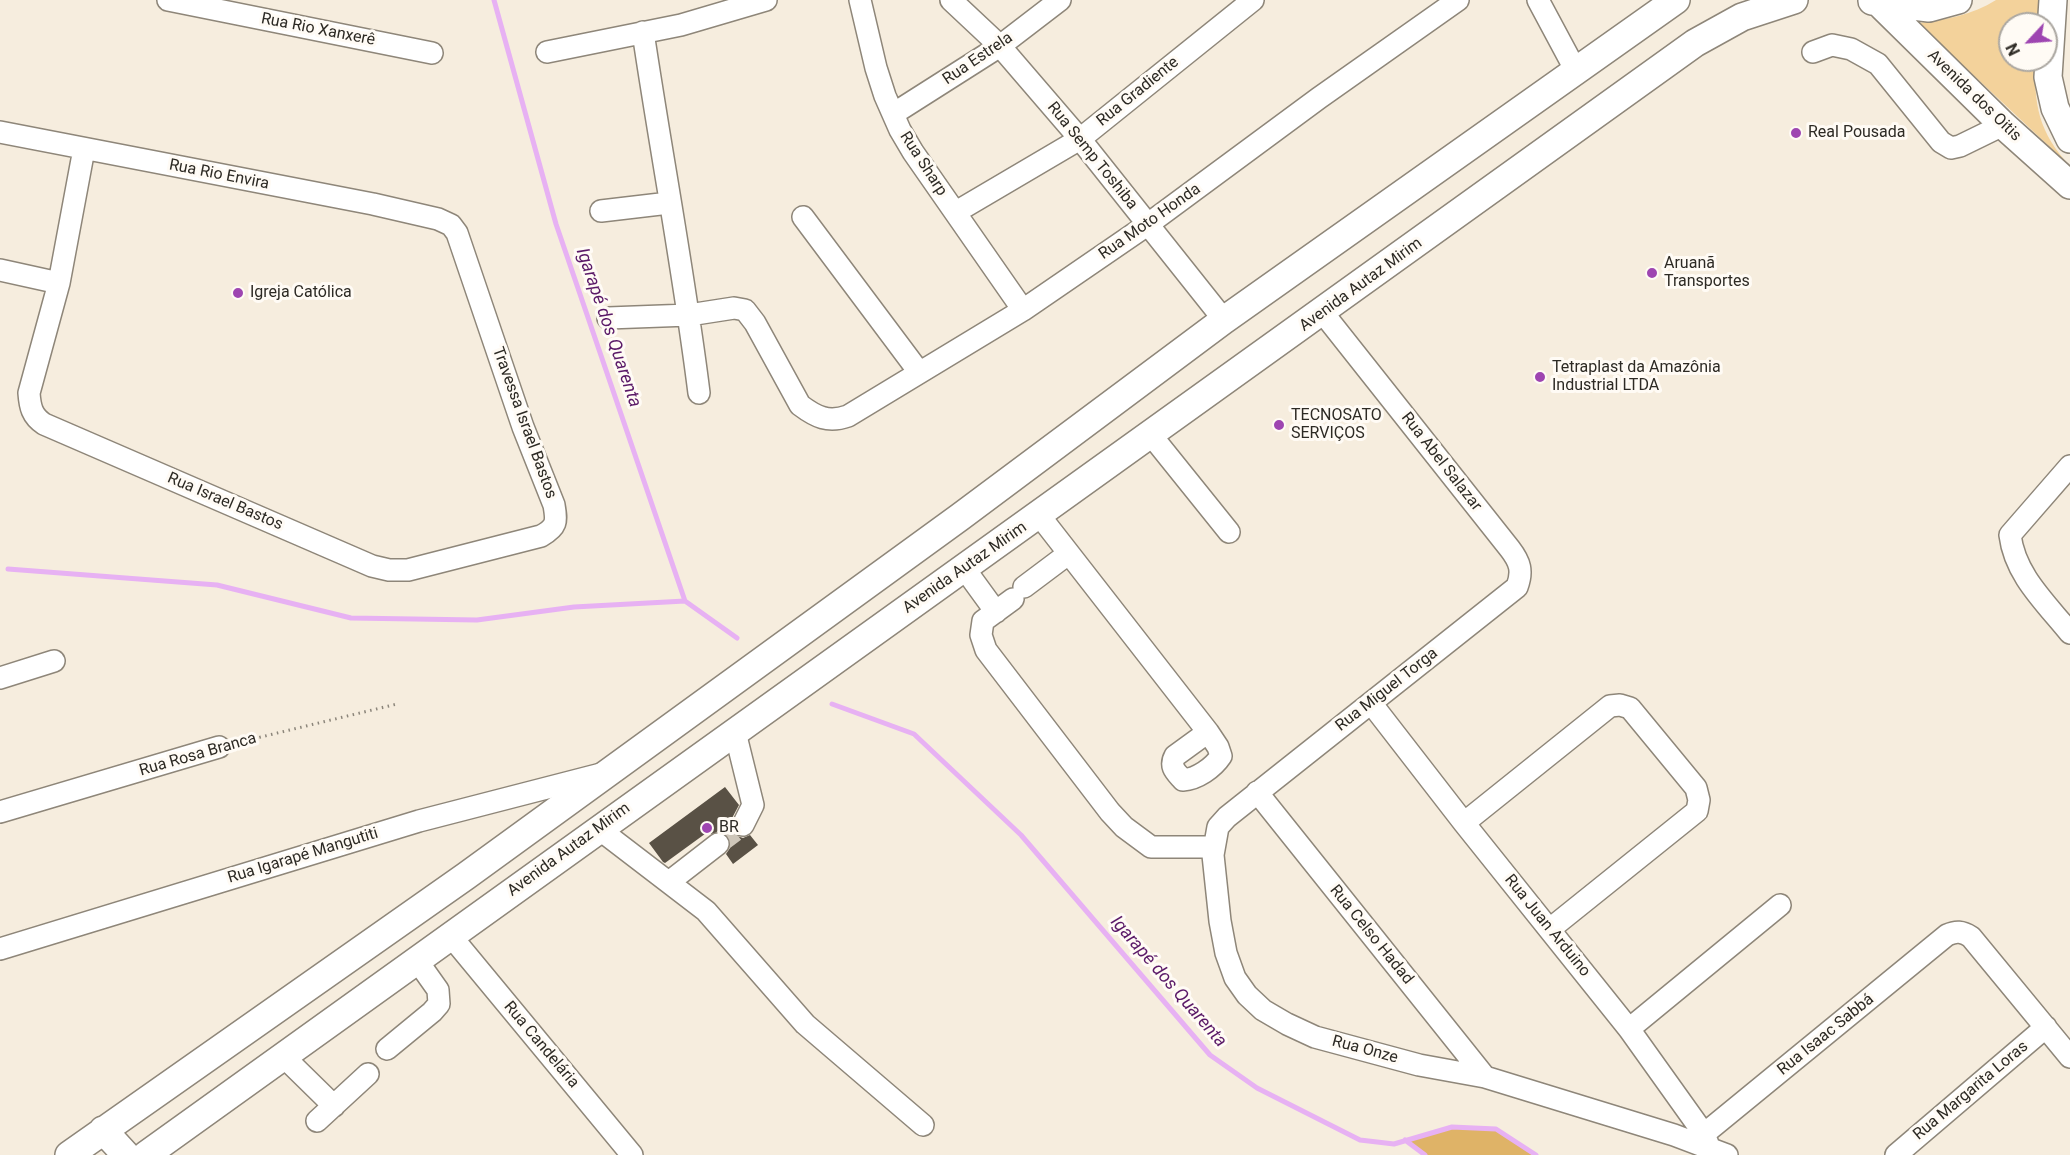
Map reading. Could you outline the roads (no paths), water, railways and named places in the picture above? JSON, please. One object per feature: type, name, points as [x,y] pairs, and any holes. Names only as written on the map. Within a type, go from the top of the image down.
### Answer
[{"type":"main road","points":[[69,1155],[466,876],[960,517],[1224,320],[1676,0]]},
{"type":"main road","name":"Avenida Autaz Mirim","points":[[146,1155],[416,959],[1323,313],[1695,44],[1742,17],[1794,0]]},
{"type":"main road","points":[[1874,2],[1929,8],[1958,0]]},
{"type":"main road","points":[[2053,0],[2048,77],[2055,108],[2068,133]]},
{"type":"main road","name":"Avenida dos Oitis","points":[[1874,2],[2003,125],[2070,185]]},
{"type":"main road","points":[[960,517],[975,560]]},
{"type":"main road","points":[[103,1130],[126,1155]]},
{"type":"street","name":"Rua Rio Xanxerê","points":[[168,0],[432,53]]},
{"type":"street","points":[[547,52],[681,25],[766,0]]},
{"type":"street","name":"Rua Sharp","points":[[860,0],[876,68],[893,114],[913,152],[1023,310]]},
{"type":"street","name":"Rua Semp Toshiba","points":[[951,0],[1000,46],[1080,140],[1224,320]]},
{"type":"street","name":"Rua Estrela","points":[[893,114],[1000,46],[1060,0]]},
{"type":"street","name":"Rua Gradiente","points":[[956,212],[1080,140],[1253,0]]},
{"type":"street","name":"Rua Moto Honda","points":[[689,315],[734,308],[745,310],[755,323],[800,405],[812,414],[828,420],[848,416],[1023,310],[1147,225],[1319,98],[1458,0]]},
{"type":"street","points":[[1538,0],[1576,70]]},
{"type":"street","points":[[643,32],[689,315],[699,393]]},
{"type":"street","points":[[1813,52],[1832,45],[1851,49],[1878,64],[1941,142],[1950,148],[1960,146],[2003,125]]},
{"type":"street","name":"Rua Rio Envira","points":[[0,132],[374,204],[438,219]]},
{"type":"street","points":[[0,270],[59,283],[84,149]]},
{"type":"street","points":[[602,211],[669,203]]},
{"type":"street","points":[[803,217],[919,372]]},
{"type":"street","name":"Travessa Israel Bastos","points":[[408,570],[542,536],[551,530],[556,516],[457,233],[451,225],[438,219]]},
{"type":"street","name":"Rua Israel Bastos","points":[[59,283],[29,393],[36,418],[44,424],[372,566],[390,570],[408,570]]},
{"type":"street","name":"Rua Abel Salazar","points":[[1323,313],[1516,557],[1521,568],[1521,577],[1517,587]]},
{"type":"street","points":[[608,318],[689,315]]},
{"type":"street","points":[[1151,435],[1229,532]]},
{"type":"street","points":[[2070,466],[2010,535],[2012,552],[2024,576],[2070,633]]},
{"type":"street","points":[[1039,515],[1208,732]]},
{"type":"street","points":[[1068,554],[984,621],[981,635],[986,650],[1110,812],[1124,827],[1151,847],[1214,847]]},
{"type":"street","points":[[975,560],[996,612]]},
{"type":"street","name":"Rua Miguel Torga","points":[[1257,792],[1517,587]]},
{"type":"street","points":[[0,678],[54,661]]},
{"type":"street","name":"Rua Juan Arduino","points":[[1371,703],[1629,1029],[1713,1148]]},
{"type":"street","points":[[1464,823],[1610,706],[1620,705],[1630,708],[1696,788],[1699,800],[1697,811],[1550,930]]},
{"type":"street","points":[[735,732],[753,805],[743,825]]},
{"type":"street","name":"Rua Rosa Branca","points":[[0,812],[219,747]]},
{"type":"street","name":"Rua Igarapé Mangutiti","points":[[0,949],[419,821],[609,772]]},
{"type":"street","name":"Rua Onze","points":[[1257,792],[1218,827],[1213,855],[1226,953],[1235,978],[1247,995],[1263,1010],[1315,1036],[1419,1065],[1485,1077],[1713,1148]]},
{"type":"street","name":"Rua Celso Hadad","points":[[1257,792],[1485,1077]]},
{"type":"street","points":[[599,829],[706,911],[805,1024],[923,1125]]},
{"type":"street","points":[[669,882],[718,844]]},
{"type":"street","points":[[1629,1029],[1780,904]]},
{"type":"street","name":"Rua Isaac Sabbá","points":[[1713,1148],[1947,935],[1955,931],[1971,937],[2046,1027]]},
{"type":"street","name":"Rua Candelária","points":[[450,935],[632,1155]]},
{"type":"street","points":[[387,1049],[439,1004],[438,990],[416,959]]},
{"type":"street","points":[[2046,1027],[2070,1058]]},
{"type":"street","name":"Rua Margarita Loras","points":[[1896,1155],[2046,1027]]},
{"type":"street","points":[[284,1056],[334,1106]]},
{"type":"street","points":[[317,1121],[368,1074]]},
{"type":"waterway","name":"Igarapé dos Quarenta","points":[[494,0],[556,224],[685,601],[737,638]]},
{"type":"waterway","points":[[8,569],[217,585],[351,618],[477,620],[574,607],[685,601]]},
{"type":"waterway","name":"Igarapé dos Quarenta","points":[[832,704],[914,734],[1021,835],[1210,1055],[1257,1088],[1360,1140],[1394,1144],[1452,1127],[1496,1129],[1536,1155]]},
{"type":"waterway","points":[[1405,1140],[1425,1155]]},
{"type":"tunnel","points":[[718,844],[743,825]]},
{"type":"place","name":"Real Pousada","points":[[1796,133]]},
{"type":"place","name":"Aruanã Transportes","points":[[1652,273]]},
{"type":"place","name":"Igreja Católica","points":[[238,293]]},
{"type":"place","name":"Tetraplast da Amazônia Industrial LTDA","points":[[1540,377]]},
{"type":"place","name":"TECNOSATO SERVIÇOS","points":[[1279,425]]},
{"type":"place","name":"BR","points":[[707,828]]}]
